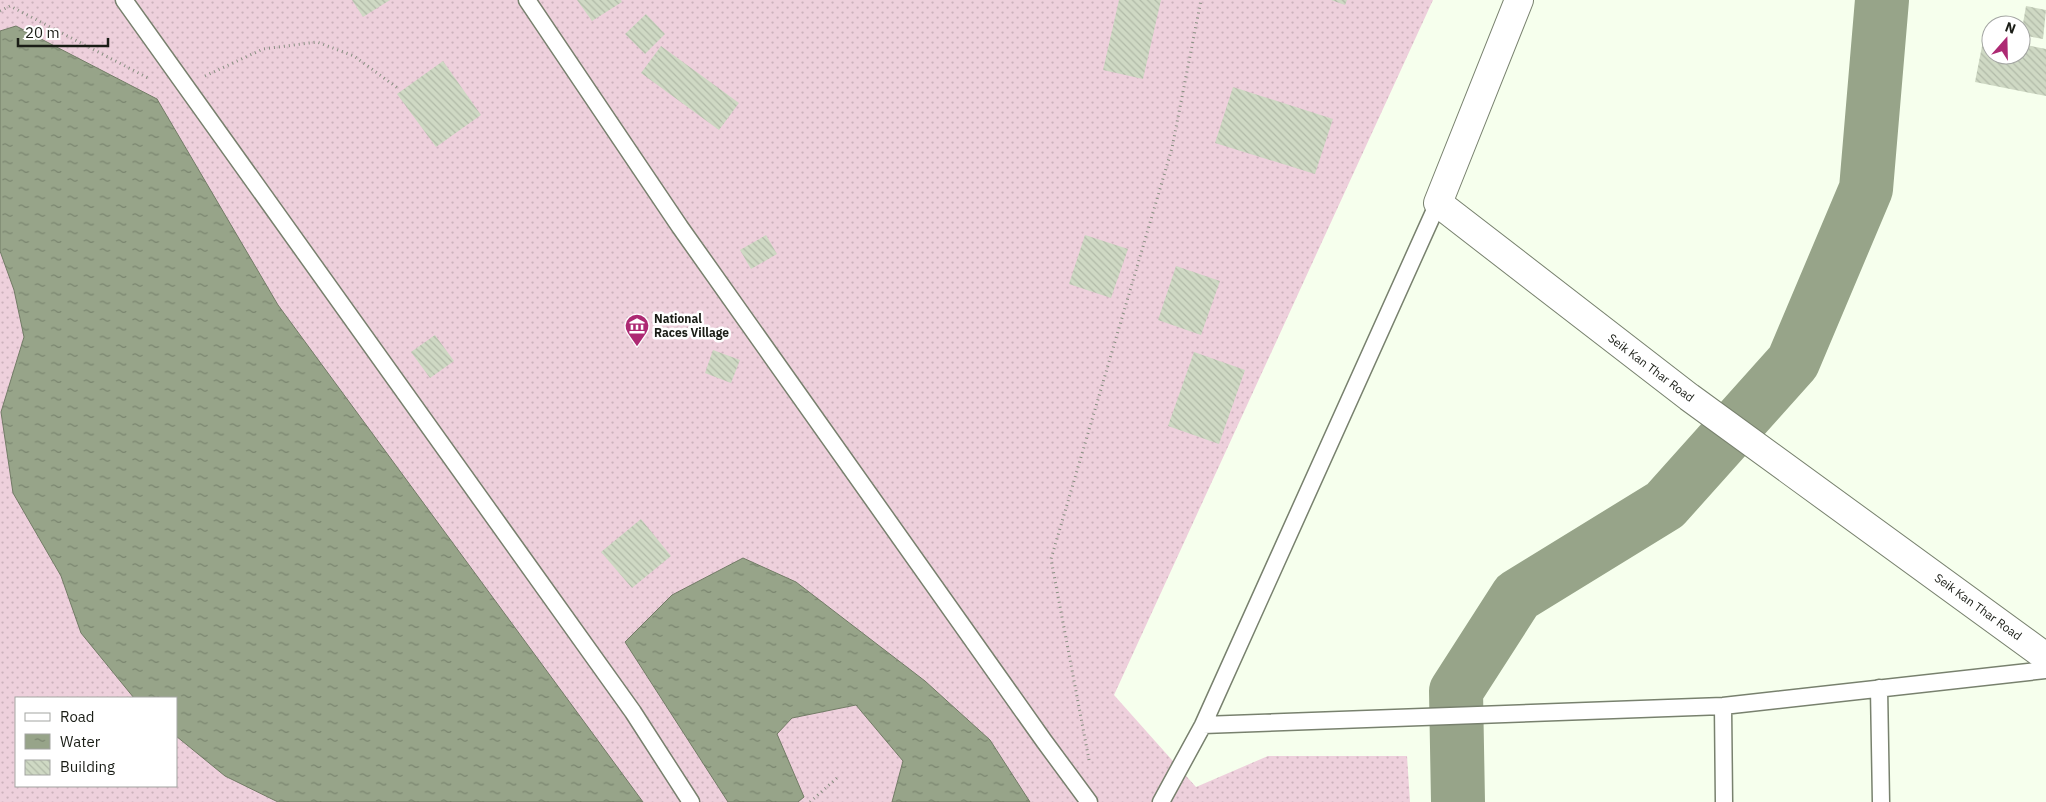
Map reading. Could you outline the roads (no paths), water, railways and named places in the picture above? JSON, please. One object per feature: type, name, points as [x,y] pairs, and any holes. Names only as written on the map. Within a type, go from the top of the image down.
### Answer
[{"type":"street","points":[[1438,204],[1519,0]]},
{"type":"street","name":"Seik Kan Thar Road","points":[[1438,204],[1689,397],[2046,657]]},
{"type":"lane","points":[[124,0],[633,712],[691,802]]},
{"type":"lane","points":[[527,0],[680,227],[1044,742],[1089,802]]},
{"type":"lane","points":[[1161,802],[1203,725],[1438,204]]},
{"type":"lane","points":[[1203,725],[1723,706],[2046,670]]},
{"type":"lane","points":[[1879,688],[1881,802]]},
{"type":"lane","points":[[1723,706],[1724,802]]},
{"type":"water","points":[[16,26],[157,99],[278,305],[643,802],[278,802],[225,776],[178,738],[178,697],[133,697],[81,633],[61,576],[13,493],[1,412],[24,337],[14,290],[0,251],[0,31]]},
{"type":"water","points":[[743,558],[796,582],[925,681],[990,740],[1030,802],[892,802],[903,761],[856,705],[792,718],[777,734],[804,797],[798,802],[728,802],[625,642],[672,595]]},
{"type":"waterway","points":[[1458,802],[1456,691],[1517,596],[1665,505],[1793,362],[1866,189],[1882,0]]},
{"type":"place","name":"National Races Village","points":[[637,347]]}]
